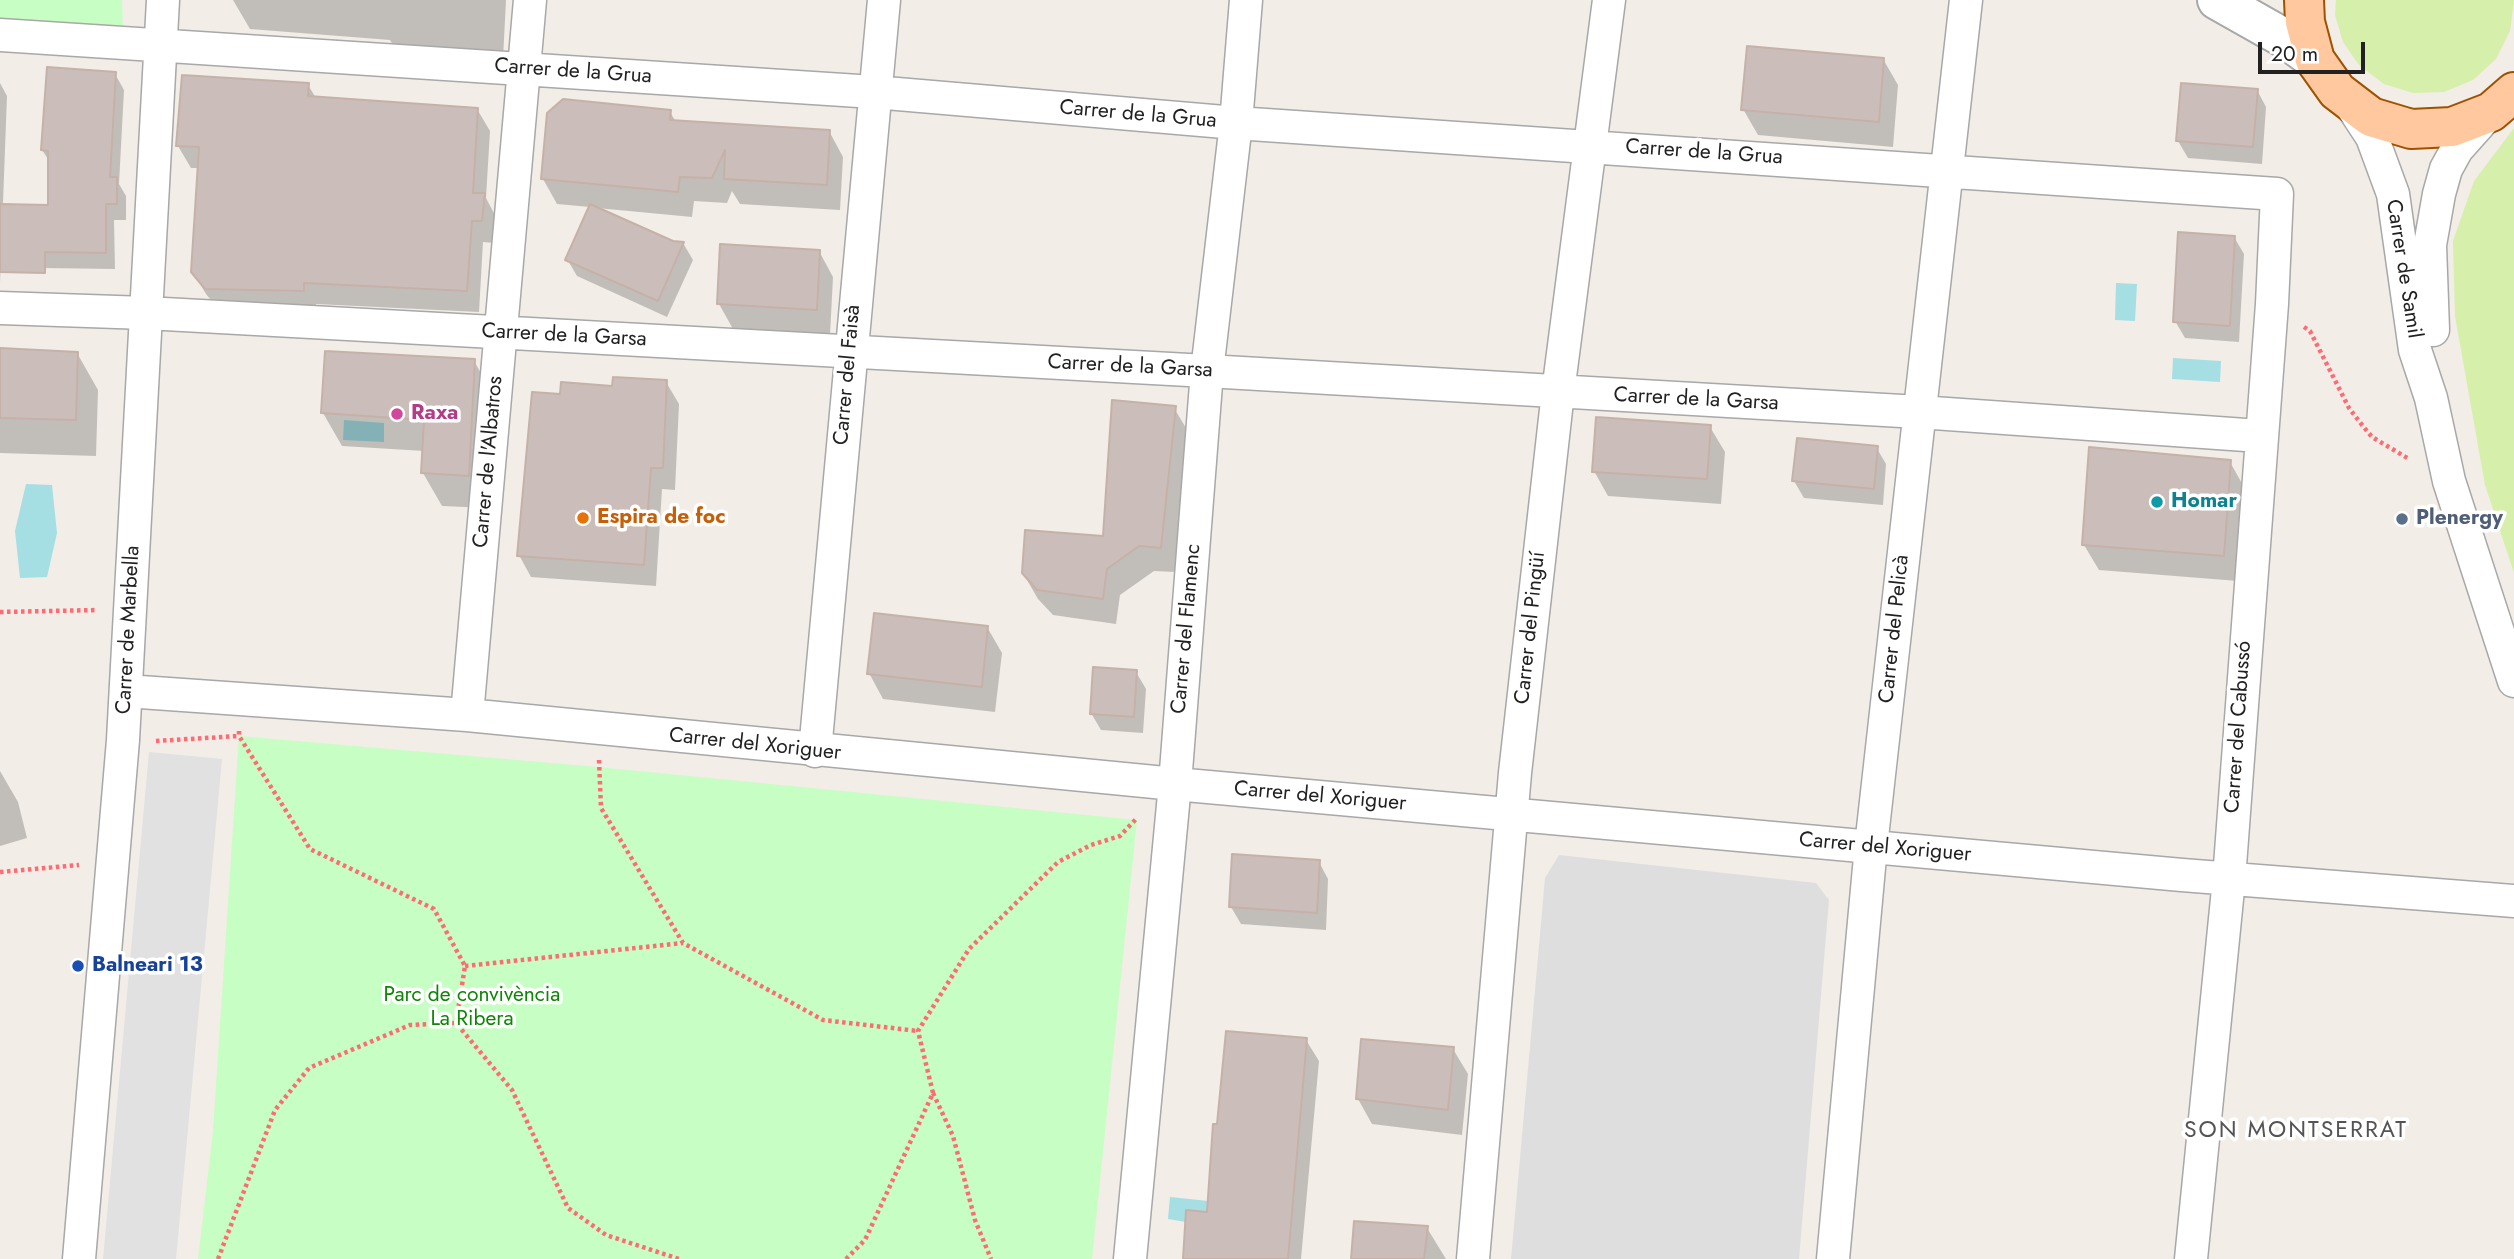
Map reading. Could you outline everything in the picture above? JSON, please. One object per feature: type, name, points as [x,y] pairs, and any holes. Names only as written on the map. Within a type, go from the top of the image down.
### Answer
[{"type":"main road","points":[[2304,0],[2309,42],[2315,60],[2326,78],[2351,105],[2390,124],[2431,130],[2470,122],[2502,102]]},
{"type":"street","name":"Carrer de Marbella","points":[[79,1259],[123,740],[163,0]]},
{"type":"street","name":"Carrer de l'Albatros","points":[[467,715],[530,0]]},
{"type":"street","name":"Carrer del Faisà","points":[[814,751],[884,0]]},
{"type":"street","name":"Carrer del Flamenc","points":[[1130,1259],[1175,784],[1207,371],[1236,123],[1246,0]]},
{"type":"street","name":"Carrer del Pingüí","points":[[1473,1259],[1510,814],[1558,392],[1609,0]]},
{"type":"street","name":"Carrer del Pelicà","points":[[1833,1259],[1871,846],[1966,0]]},
{"type":"street","points":[[2217,0],[2276,33],[2315,60]]},
{"type":"street","name":"Carrer de la Grua","points":[[0,35],[160,48],[874,92],[1236,123],[1590,145],[2277,194]]},
{"type":"street","name":"Carrer de Samil","points":[[2431,398],[2434,348],[2429,274],[2434,218],[2446,169],[2470,132],[2502,102]]},
{"type":"street","name":"Carrer de Samil","points":[[2351,105],[2372,137],[2393,194],[2415,350],[2431,398],[2449,481],[2514,681]]},
{"type":"street","name":"Carrer del Cabussó","points":[[2191,1259],[2229,879],[2260,436],[2272,304],[2277,194]]},
{"type":"street","name":"Carrer de la Garsa","points":[[0,308],[146,313],[1207,371],[1919,412],[2260,436]]},
{"type":"street","name":"Carrer del Xoriguer","points":[[126,691],[467,715],[1130,780],[2229,879],[2514,901]]},
{"type":"path","points":[[2272,304],[2310,331],[2349,408],[2372,437],[2449,481]]},
{"type":"path","points":[[0,612],[130,610]]},
{"type":"path","points":[[241,698],[239,736],[310,849],[434,909],[465,966],[456,1023],[512,1090],[568,1208],[606,1235],[679,1259]]},
{"type":"path","points":[[604,730],[598,767],[601,808],[683,943],[824,1020],[918,1031]]},
{"type":"path","points":[[123,740],[184,741],[239,736]]},
{"type":"path","points":[[991,1259],[975,1220],[953,1136],[933,1093],[918,1031],[969,949],[1058,862],[1091,845],[1119,836],[1137,820],[1130,780]]},
{"type":"path","points":[[0,872],[113,863]]},
{"type":"path","points":[[465,966],[683,943]]},
{"type":"path","points":[[218,1259],[275,1110],[309,1068],[410,1025],[456,1023]]},
{"type":"path","points":[[846,1259],[865,1240],[933,1093]]},
{"type":"shaded area","points":[[149,752],[222,759],[176,1259],[103,1259]]},
{"type":"shaded area","points":[[1559,855],[1816,883],[1829,900],[1799,1259],[1511,1259],[1545,878]]},
{"type":"green space","points":[[0,0],[122,0],[123,30],[0,20]]},
{"type":"green space","points":[[2336,0],[2514,0],[2510,31],[2496,59],[2473,80],[2444,92],[2413,93],[2384,84],[2359,65],[2343,42],[2335,15]]},
{"type":"green space","points":[[2514,128],[2514,573],[2485,485],[2455,316],[2453,241],[2474,181]]},
{"type":"green space","name":"Parc de convivència La Ribera","points":[[239,736],[598,767],[1137,820],[1092,1259],[198,1259],[213,1131]]},
{"type":"water","points":[[2116,283],[2137,284],[2135,321],[2115,320]]},
{"type":"water","points":[[2173,358],[2221,361],[2220,382],[2172,379]]},
{"type":"water","points":[[344,420],[384,423],[384,442],[343,440]]},
{"type":"water","points":[[26,484],[52,485],[57,533],[47,577],[20,578],[15,531]]},
{"type":"water","points":[[1170,1197],[1208,1201],[1207,1212],[1186,1222],[1168,1219]]},
{"type":"building","points":[[1747,46],[1884,58],[1879,122],[1741,110]]},
{"type":"building","points":[[47,67],[116,72],[110,177],[117,177],[117,204],[106,204],[106,253],[45,252],[45,273],[0,272],[0,204],[48,205],[48,151],[41,150]]},
{"type":"building","points":[[182,75],[309,83],[308,96],[478,108],[473,193],[485,193],[482,221],[472,221],[467,291],[304,283],[304,291],[205,289],[191,272],[199,147],[176,146]]},
{"type":"building","points":[[2181,83],[2258,89],[2253,147],[2176,141]]},
{"type":"building","points":[[563,99],[671,110],[670,120],[830,130],[827,185],[724,179],[725,150],[712,178],[680,177],[678,192],[541,179],[547,113]]},
{"type":"building","points":[[590,204],[673,241],[684,242],[658,301],[565,260]]},
{"type":"building","points":[[2178,232],[2235,236],[2230,326],[2173,322]]},
{"type":"building","points":[[720,244],[820,250],[817,310],[717,304]]},
{"type":"building","points":[[0,348],[78,352],[76,420],[0,418]]},
{"type":"building","points":[[325,351],[475,359],[469,476],[421,473],[424,420],[321,413]]},
{"type":"building","points":[[613,377],[667,380],[663,468],[651,468],[644,565],[517,556],[532,392],[560,394],[561,382],[612,386]]},
{"type":"building","points":[[1112,400],[1176,406],[1161,548],[1139,546],[1107,569],[1103,599],[1037,590],[1022,573],[1025,530],[1103,536]]},
{"type":"building","points":[[1596,417],[1711,425],[1707,479],[1592,472]]},
{"type":"building","points":[[1797,438],[1878,446],[1874,489],[1792,481]]},
{"type":"building","name":"Homar","points":[[2089,447],[2231,460],[2224,556],[2082,545]]},
{"type":"building","points":[[874,613],[988,626],[982,687],[867,674]]},
{"type":"building","points":[[1093,667],[1137,670],[1134,717],[1090,714]]},
{"type":"building","points":[[1232,854],[1320,860],[1317,913],[1229,907]]},
{"type":"building","points":[[1226,1031],[1307,1038],[1288,1259],[1183,1259],[1186,1210],[1207,1212],[1213,1124],[1217,1124]]},
{"type":"building","points":[[1361,1039],[1454,1047],[1448,1110],[1356,1099]]},
{"type":"building","points":[[1354,1221],[1428,1226],[1424,1259],[1351,1259]]},
{"type":"place","name":"Raxa","points":[[397,414]]},
{"type":"place","name":"Homar","points":[[2157,502]]},
{"type":"place","name":"Espira de foc","points":[[583,518]]},
{"type":"place","name":"Plenergy","points":[[2402,519]]},
{"type":"place","name":"Balneari 13","points":[[78,966]]},
{"type":"district","name":"SON MONTSERRAT","points":[[2296,1131]]}]
